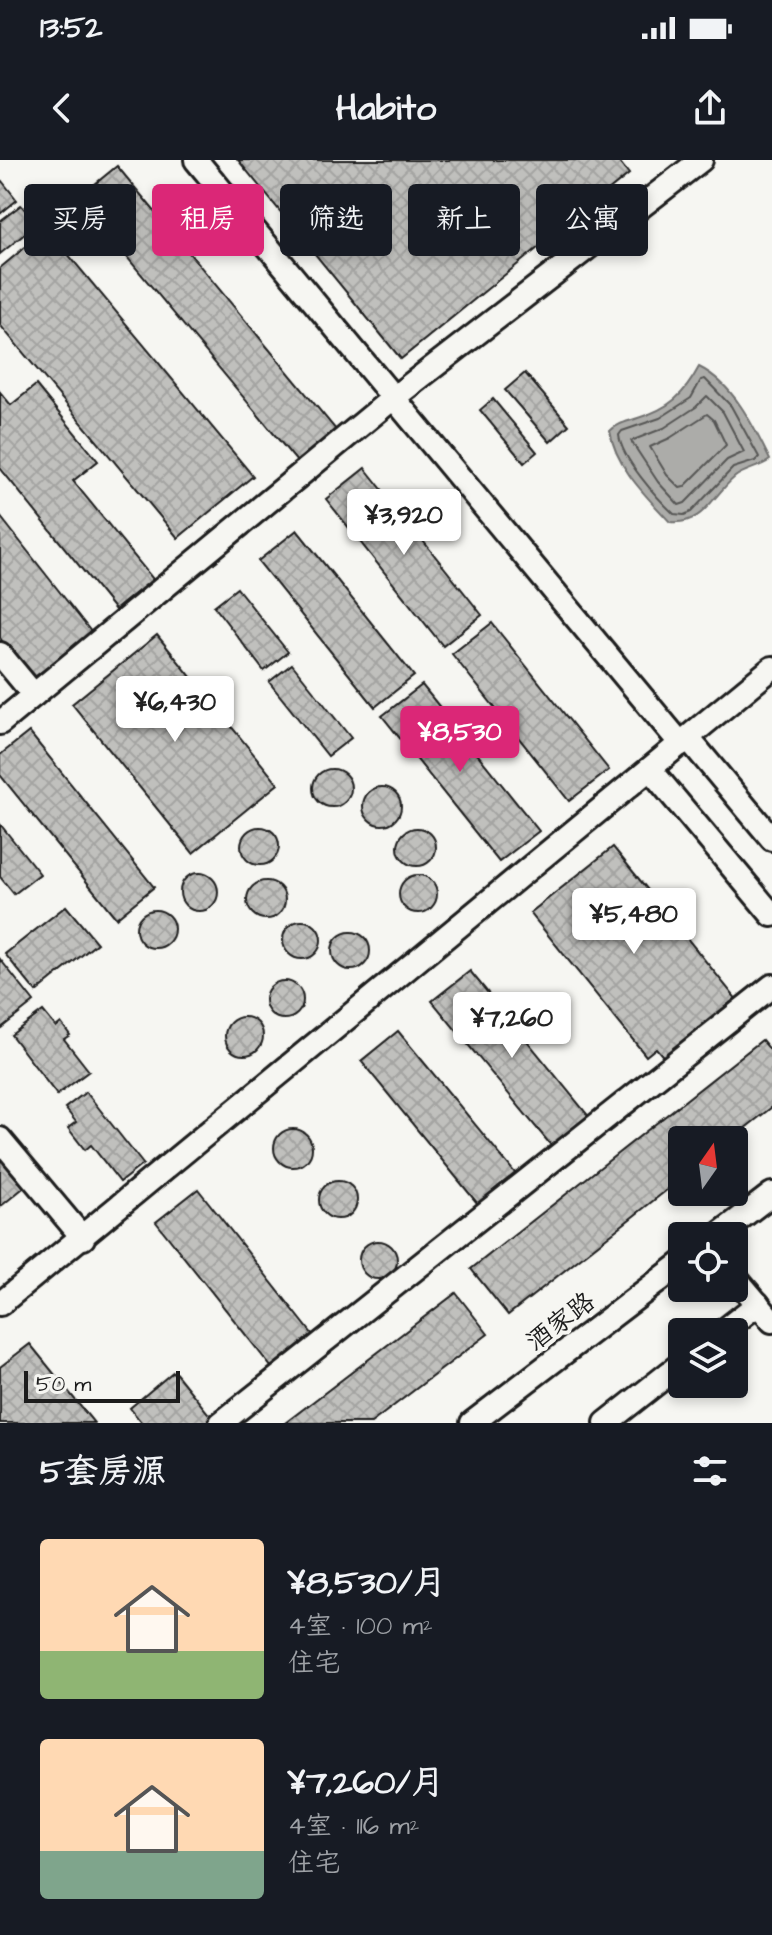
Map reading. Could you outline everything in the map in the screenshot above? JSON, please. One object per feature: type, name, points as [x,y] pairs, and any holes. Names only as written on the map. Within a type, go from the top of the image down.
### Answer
[{"type":"street","points":[[196,160],[392,399],[684,741],[772,839]]},
{"type":"street","points":[[0,723],[392,399],[701,160]]},
{"type":"street","points":[[0,654],[34,695]]},
{"type":"street","points":[[0,1304],[772,668]]},
{"type":"street","points":[[650,769],[772,915]]},
{"type":"street","points":[[221,1423],[772,986]]},
{"type":"street","points":[[0,1139],[83,1238]]},
{"type":"street","points":[[735,1222],[772,1194]]},
{"type":"street","name":"酒家路","points":[[472,1423],[668,1274]]},
{"type":"street","points":[[748,1293],[765,1313]]},
{"type":"street","points":[[606,1423],[668,1374]]},
{"type":"water","points":[[699,367],[733,395],[770,460],[735,477],[706,508],[691,519],[670,522],[625,468],[610,431],[619,424],[667,405],[682,393]]},
{"type":"building","points":[[238,160],[618,160],[629,174],[617,184],[536,184],[536,249],[401,359],[317,256],[392,256],[392,184],[280,184],[280,211],[264,192],[264,184],[258,184]]},
{"type":"building","points":[[117,166],[132,184],[95,184]]},
{"type":"building","points":[[2,181],[17,200],[0,214],[0,183]]},
{"type":"building","points":[[136,189],[152,208],[152,256],[192,256],[337,431],[298,463],[126,256],[136,256]]},
{"type":"building","points":[[21,205],[24,209],[24,235],[0,254],[0,221]]},
{"type":"building","points":[[24,248],[24,256],[70,256],[253,476],[178,538],[0,325],[0,268]]},
{"type":"building","points":[[525,373],[569,425],[550,442],[505,390]]},
{"type":"building","points":[[36,385],[98,461],[73,481],[153,579],[115,610],[0,468],[0,392],[11,405]]},
{"type":"building","points":[[493,399],[537,452],[524,463],[480,410]]},
{"type":"building","points":[[365,468],[482,615],[443,646],[326,499]]},
{"type":"building","points":[[0,516],[92,633],[32,679],[0,638]]},
{"type":"building","points":[[297,530],[414,676],[375,707],[258,561]]},
{"type":"building","points":[[237,588],[288,652],[264,671],[214,606]]},
{"type":"building","points":[[492,623],[609,770],[569,801],[452,654]]},
{"type":"building","points":[[157,635],[278,784],[193,853],[72,704]]},
{"type":"building","points":[[292,664],[351,738],[328,756],[269,682]]},
{"type":"building","points":[[422,685],[539,831],[499,862],[382,716]]},
{"type":"building","points":[[29,732],[154,887],[116,918],[0,775],[0,755]]},
{"type":"building","points":[[332,769],[346,774],[351,788],[346,802],[332,807],[318,802],[313,788],[318,774]]},
{"type":"building","points":[[382,787],[396,792],[401,806],[396,820],[382,825],[368,820],[363,806],[368,792]]},
{"type":"building","points":[[0,824],[40,874],[14,894],[0,877]]},
{"type":"building","points":[[260,827],[274,832],[279,846],[274,860],[260,865],[246,860],[241,846],[246,832]]},
{"type":"building","points":[[417,828],[431,833],[436,847],[431,861],[417,866],[403,861],[398,847],[403,833]]},
{"type":"building","points":[[613,847],[738,1001],[666,1060],[656,1048],[646,1056],[530,913]]},
{"type":"building","points":[[199,873],[213,878],[218,892],[213,906],[199,911],[185,906],[180,892],[185,878]]},
{"type":"building","points":[[418,875],[432,880],[437,894],[432,908],[418,913],[404,908],[399,894],[404,880]]},
{"type":"building","points":[[266,881],[280,886],[285,900],[280,914],[266,919],[252,914],[247,900],[252,886]]},
{"type":"building","points":[[66,906],[97,943],[36,992],[5,954]]},
{"type":"building","points":[[155,910],[169,915],[174,929],[169,943],[155,948],[141,943],[136,929],[141,915]]},
{"type":"building","points":[[302,921],[316,926],[321,940],[316,954],[302,959],[288,954],[283,940],[288,926]]},
{"type":"building","points":[[351,932],[365,937],[370,951],[365,965],[351,970],[337,965],[332,951],[337,937]]},
{"type":"building","points":[[0,959],[34,1002],[0,1029]]},
{"type":"building","points":[[470,971],[591,1119],[554,1149],[432,1001]]},
{"type":"building","points":[[284,981],[298,986],[303,1000],[298,1014],[284,1019],[270,1014],[265,1000],[270,986]]},
{"type":"building","points":[[43,1011],[56,1027],[61,1023],[70,1035],[64,1039],[89,1071],[57,1095],[11,1035]]},
{"type":"building","points":[[244,1017],[258,1022],[263,1036],[258,1050],[244,1055],[230,1050],[225,1036],[230,1022]]},
{"type":"building","points":[[398,1031],[520,1179],[482,1209],[361,1061]]},
{"type":"building","points":[[762,1040],[772,1052],[772,1107],[748,1126],[668,1126],[668,1189],[508,1315],[471,1269]]},
{"type":"building","points":[[86,1092],[143,1164],[120,1182],[91,1145],[85,1150],[68,1128],[76,1122],[65,1108]]},
{"type":"building","points":[[293,1129],[307,1134],[312,1148],[307,1162],[293,1167],[279,1162],[274,1148],[279,1134]]},
{"type":"building","points":[[0,1150],[28,1184],[0,1207]]},
{"type":"building","points":[[338,1181],[352,1186],[357,1200],[352,1214],[338,1219],[324,1214],[319,1200],[324,1186]]},
{"type":"building","points":[[198,1189],[313,1335],[272,1368],[156,1222]]},
{"type":"building","points":[[378,1241],[392,1246],[397,1260],[392,1274],[378,1279],[364,1274],[359,1260],[364,1246]]},
{"type":"building","points":[[456,1293],[488,1334],[371,1423],[285,1423]]},
{"type":"building","points":[[30,1344],[94,1423],[0,1423],[0,1367]]},
{"type":"building","points":[[174,1371],[212,1418],[206,1423],[142,1423],[130,1408]]}]
